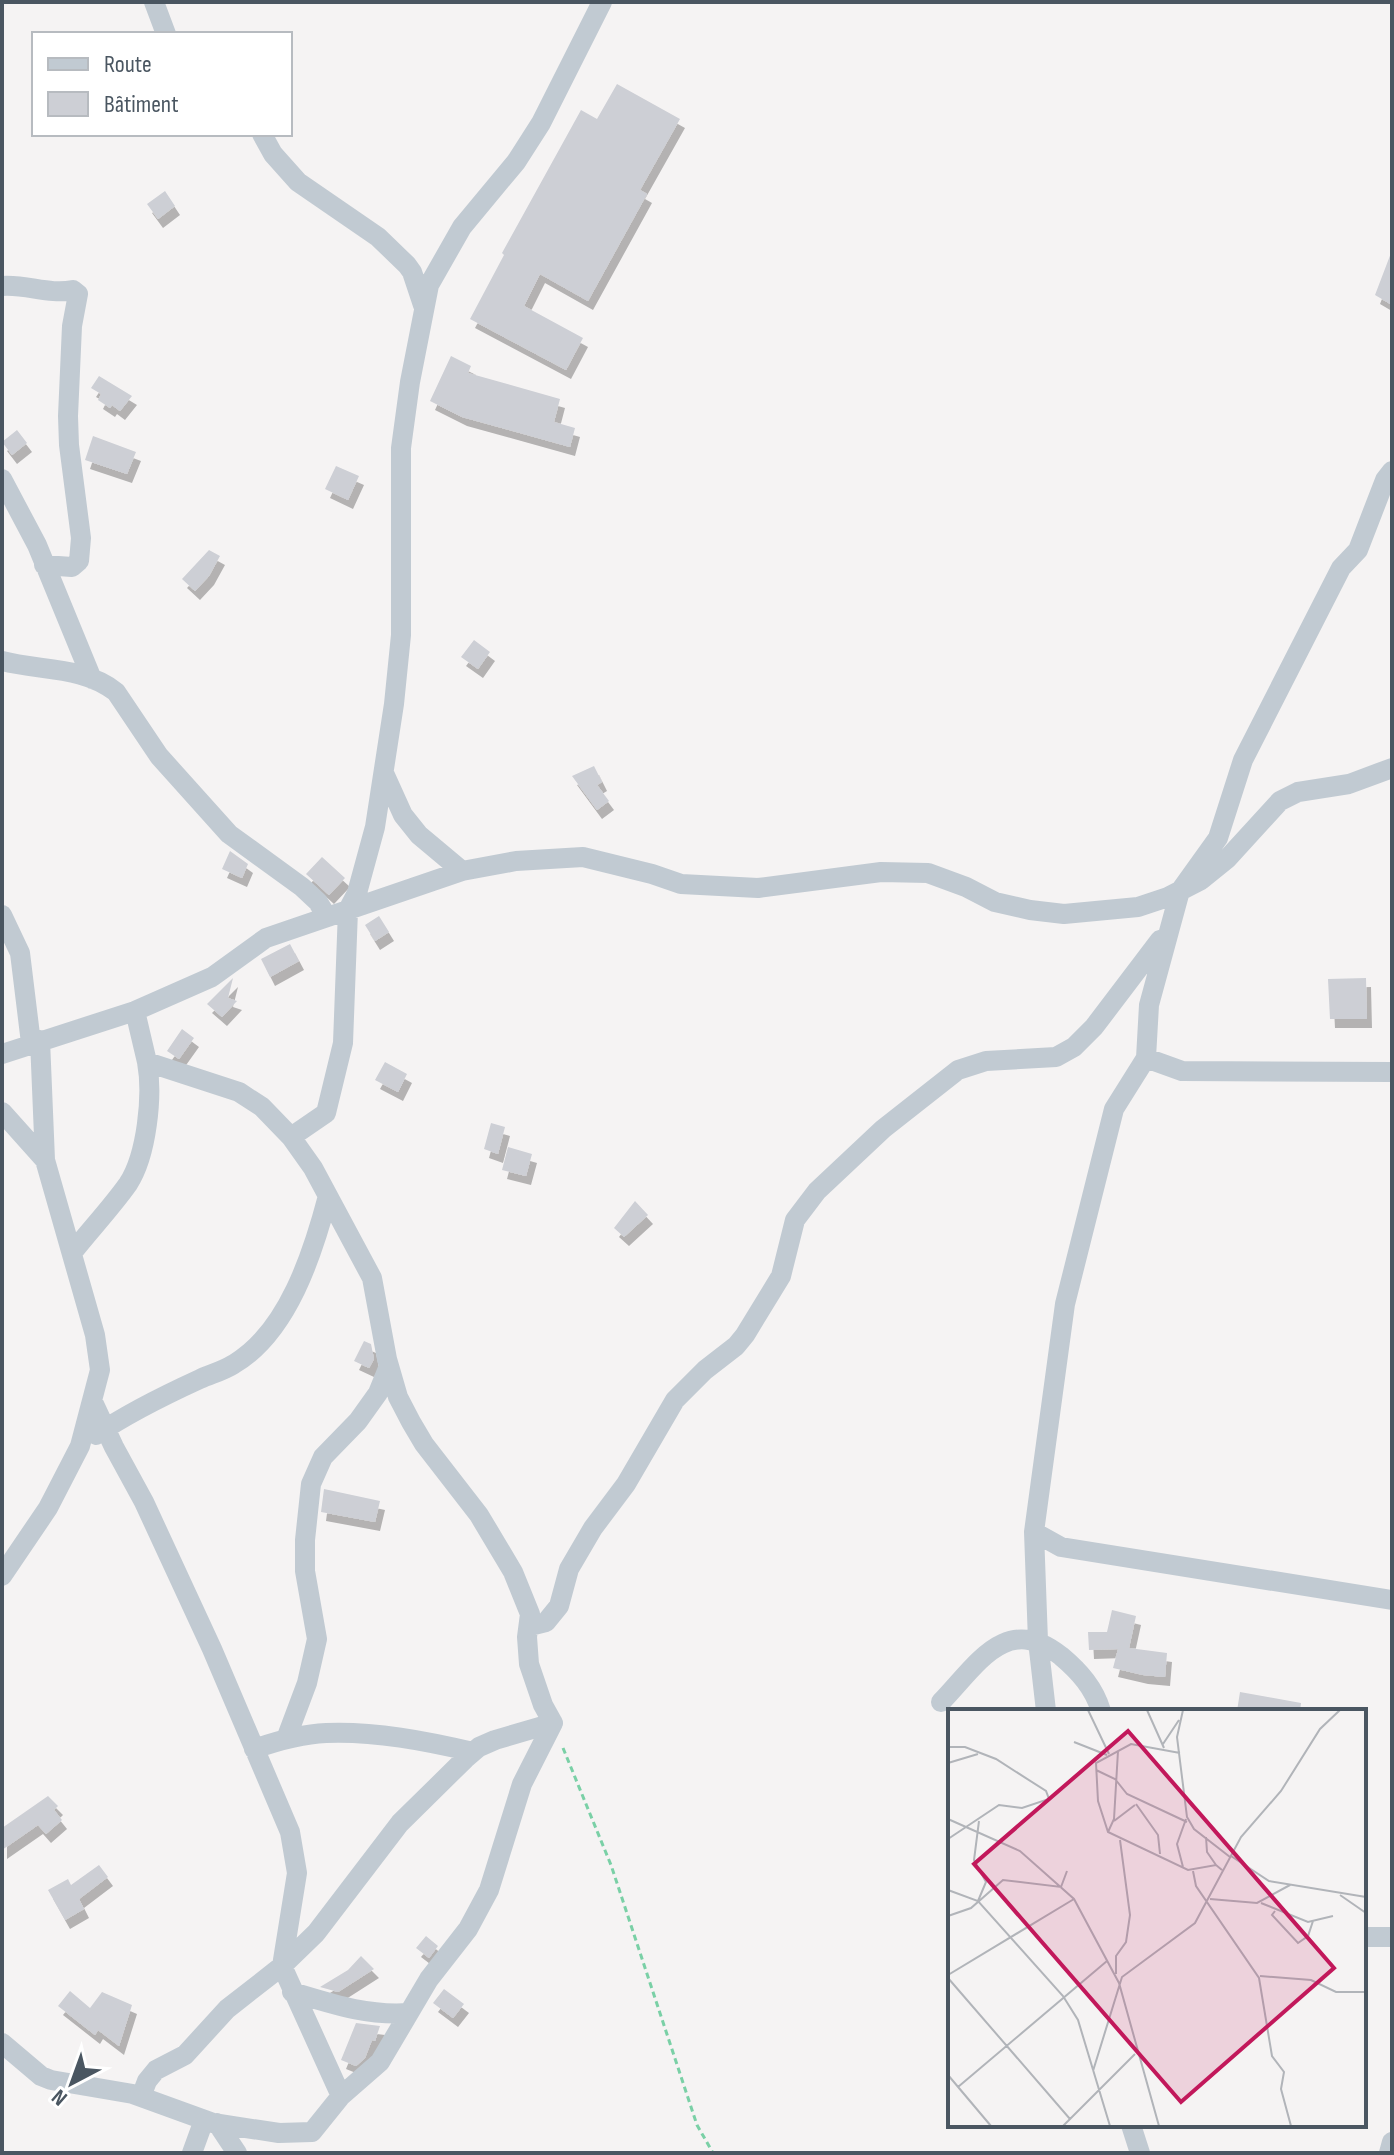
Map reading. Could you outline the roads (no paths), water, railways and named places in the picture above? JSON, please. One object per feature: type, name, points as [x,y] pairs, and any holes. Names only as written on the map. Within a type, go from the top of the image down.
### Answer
[{"type":"street","points":[[154,2],[165,32]]},
{"type":"street","points":[[291,1137],[324,1116],[330,1106],[343,1043],[348,910],[357,893],[375,827],[401,635],[401,448],[429,285],[462,227],[516,162],[541,123],[602,2]]},
{"type":"street","points":[[263,136],[273,154],[298,182],[378,237],[407,265],[424,309]]},
{"type":"street","points":[[2,286],[42,292],[73,290],[78,294],[72,326],[68,416],[81,538],[80,557],[72,567],[44,565]]},
{"type":"street","points":[[1046,1709],[1038,1641],[1034,1532],[1065,1304],[1114,1109],[1146,1058],[1149,1005],[1180,891],[1218,838],[1243,760],[1341,568],[1358,550],[1385,480],[1392,471]]},
{"type":"street","points":[[2,479],[22,515],[92,679]]},
{"type":"street","points":[[2,661],[56,668],[106,684],[116,692],[159,756],[229,834],[302,887],[318,902],[327,917]]},
{"type":"street","points":[[2,1054],[135,1011],[212,977],[266,938],[462,871],[516,861],[583,857],[681,884],[758,888],[881,872],[928,873],[995,902],[1064,914],[1138,907],[1201,880],[1227,859],[1280,801],[1298,792],[1349,784],[1392,768]]},
{"type":"street","points":[[384,772],[403,815],[419,835],[462,871]]},
{"type":"street","points":[[2,915],[20,953],[35,1042],[45,1160],[99,1353],[100,1370],[80,1446],[48,1508],[2,1576]]},
{"type":"street","points":[[530,1626],[546,1622],[559,1606],[569,1569],[593,1528],[626,1484],[675,1400],[745,1335],[781,1276],[795,1220],[817,1191],[883,1129],[958,1070],[986,1061],[1056,1057],[1074,1047],[1094,1027],[1147,959],[1170,923]]},
{"type":"street","points":[[72,1253],[133,1175],[145,1130],[151,1083],[146,1045],[135,1011]]},
{"type":"street","points":[[1146,1058],[1182,1071],[1392,1072]]},
{"type":"street","points":[[147,1062],[239,1092],[262,1107],[291,1137],[313,1168],[372,1278],[398,1397],[424,1444],[479,1515],[511,1567],[530,1614],[527,1637],[529,1664],[543,1705],[553,1723]]},
{"type":"street","points":[[2,1112],[45,1160]]},
{"type":"street","points":[[80,1446],[105,1428],[232,1365],[255,1350],[302,1277],[328,1196]]},
{"type":"street","points":[[286,1739],[307,1683],[317,1639],[305,1571],[311,1484],[323,1457],[358,1421],[378,1393],[389,1366]]},
{"type":"street","points":[[93,1402],[182,1583],[290,1832],[297,1873],[282,1966],[341,2096]]},
{"type":"street","points":[[1034,1532],[1061,1547],[1392,1600]]},
{"type":"street","points":[[941,1702],[991,1649],[1026,1637],[1047,1645],[1080,1673],[1090,1685],[1100,1709]]},
{"type":"street","points":[[141,2097],[147,2081],[156,2070],[185,2055],[227,2009],[282,1966],[316,1933],[400,1823],[473,1752],[495,1740],[553,1723]]},
{"type":"street","points":[[304,2152],[312,2132],[341,2096],[380,2062],[429,1979],[468,1929],[489,1890],[522,1784],[553,1723]]},
{"type":"street","points":[[254,1749],[286,1739],[326,1733],[400,1738],[473,1752]]},
{"type":"street","points":[[1366,1937],[1392,1937]]},
{"type":"street","points":[[292,1992],[353,2010],[385,2015],[409,2013]]},
{"type":"street","points":[[2,2043],[41,2076],[141,2097],[211,2122],[279,2133],[312,2132]]},
{"type":"street","points":[[192,2153],[211,2122]]},
{"type":"street","points":[[211,2122],[237,2153]]},
{"type":"street","points":[[1132,2127],[1140,2153]]},
{"type":"street","points":[[1389,2153],[1392,2142]]}]
